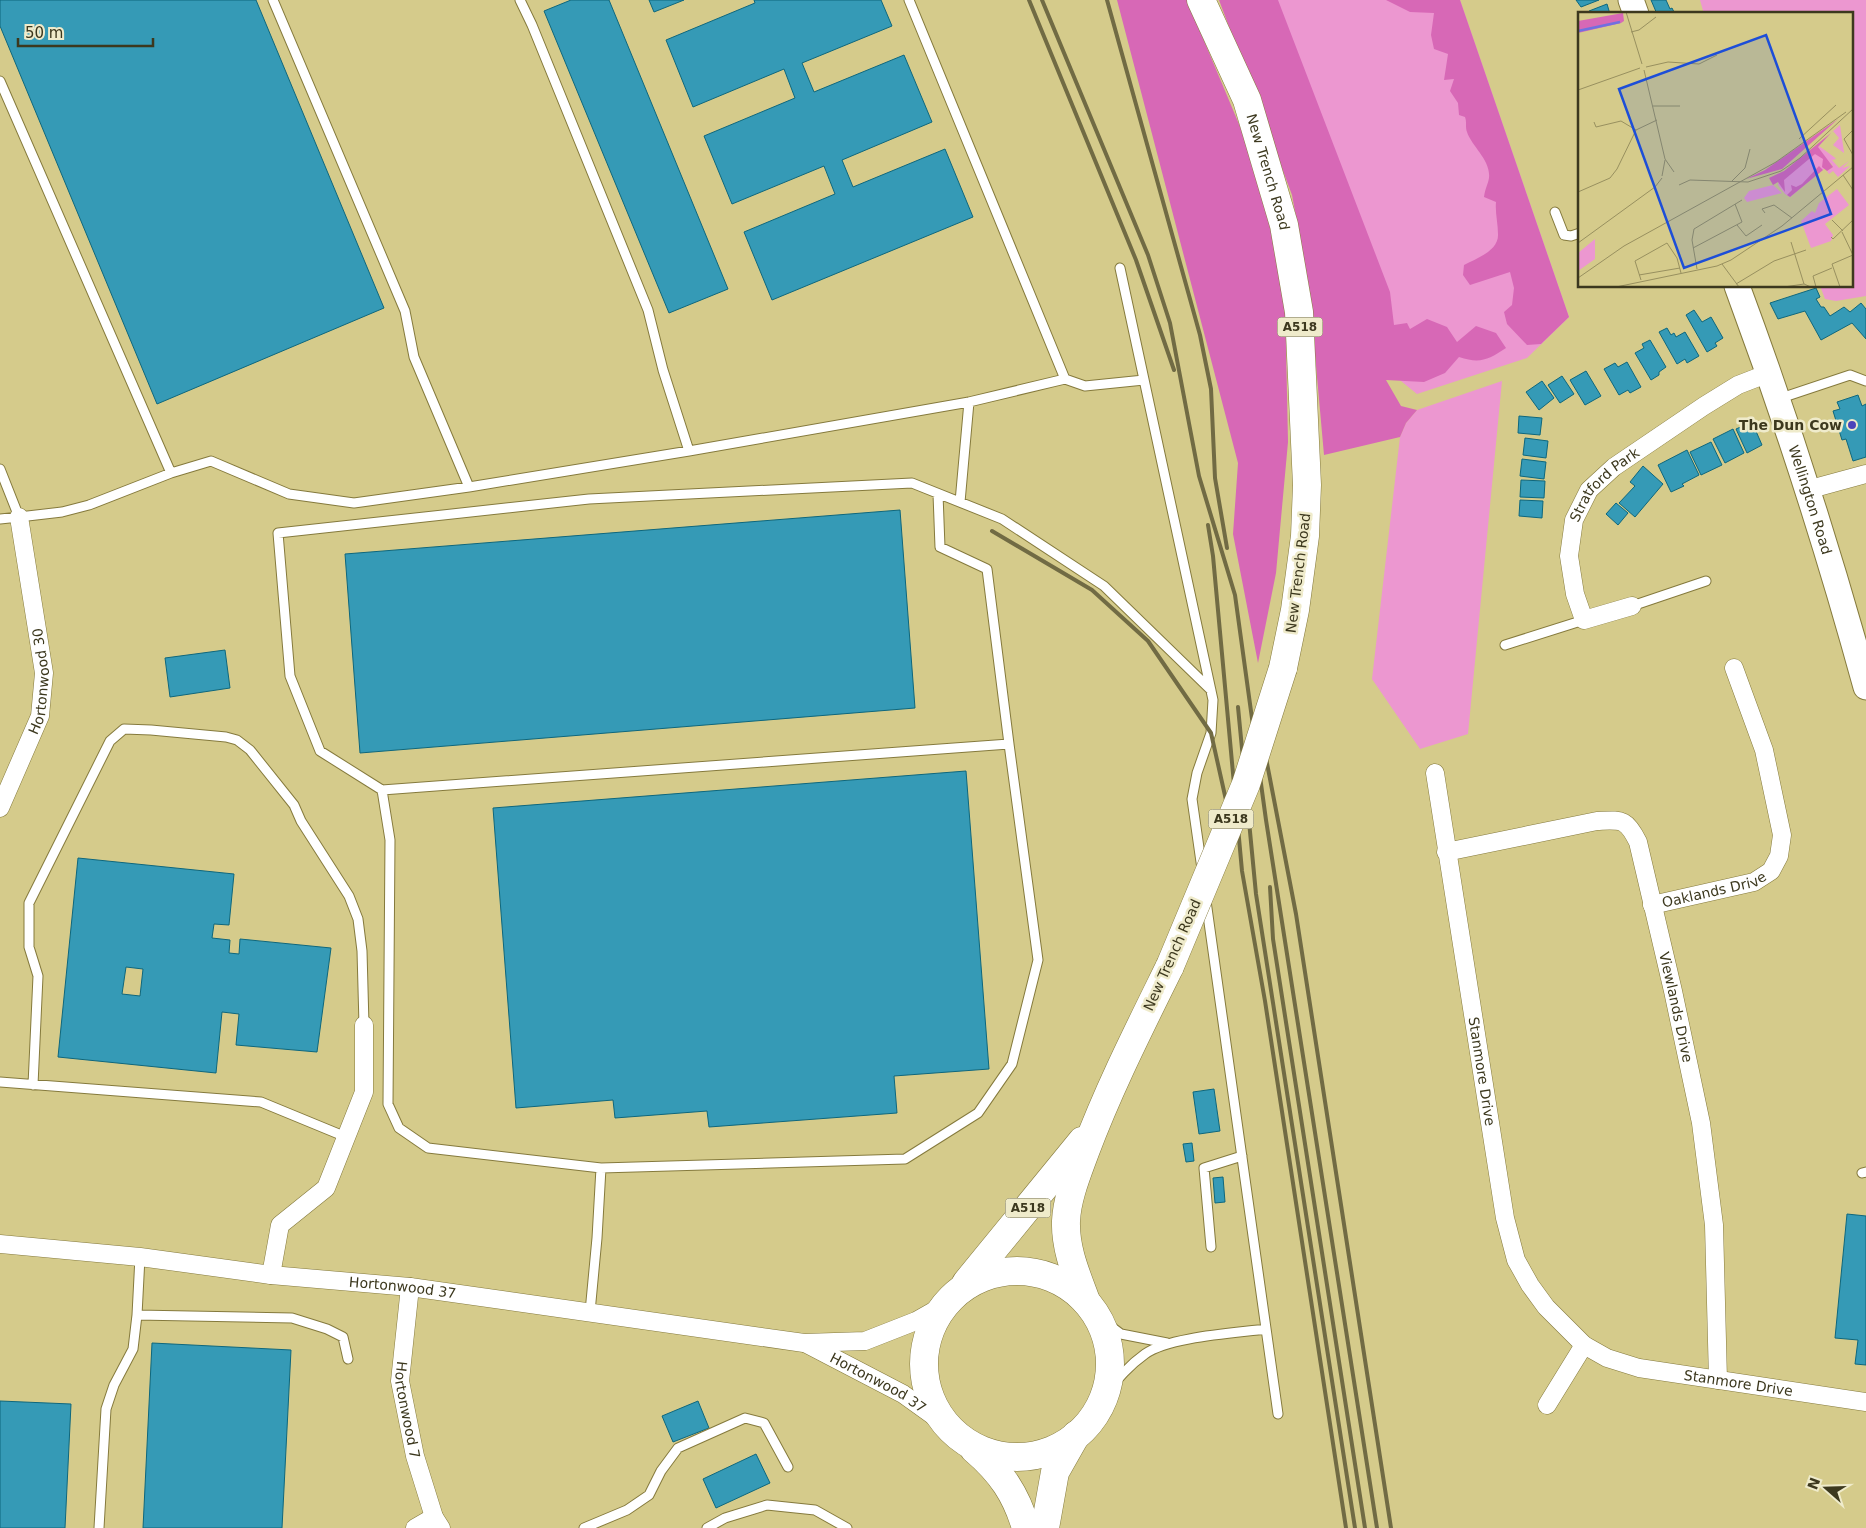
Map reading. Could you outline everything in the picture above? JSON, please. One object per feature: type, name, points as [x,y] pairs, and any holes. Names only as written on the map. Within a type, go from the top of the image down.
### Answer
[{"type":"highway","name":"New Trench Road","points":[[1076,1436],[1094,1415],[1104,1396],[1109,1376],[1110,1358],[1105,1333],[1092,1309],[1066,1242],[1066,1220],[1073,1187],[1096,1124],[1117,1075],[1170,966],[1246,784],[1283,668],[1295,610],[1305,536],[1307,485],[1299,312],[1284,225],[1247,100],[1201,0]]},
{"type":"highway","name":"New Trench Road","points":[[954,1432],[936,1409],[929,1394],[924,1372],[925,1349],[931,1328],[953,1297],[1096,1124]]},
{"type":"highway","points":[[953,1297],[976,1280],[1001,1272],[1015,1270],[1033,1272],[1054,1278],[1068,1285],[1092,1309]]},
{"type":"highway","points":[[954,1432],[983,1450],[1003,1456],[1016,1457],[1036,1455],[1056,1448],[1076,1436]]},
{"type":"highway","points":[[954,1432],[993,1466],[1010,1488],[1026,1528]]},
{"type":"highway","points":[[1044,1528],[1055,1472],[1076,1436]]},
{"type":"street","points":[[1631,0],[1635,12]]},
{"type":"street","name":"Wellington Road","points":[[1738,288],[1778,399],[1866,687]]},
{"type":"street","name":"Stratford Park","points":[[1584,620],[1575,594],[1569,556],[1574,520],[1589,490],[1614,468],[1704,406],[1738,386],[1769,373]]},
{"type":"street","points":[[1807,490],[1866,474]]},
{"type":"street","name":"Hortonwood 30","points":[[0,808],[40,716],[44,672],[19,517]]},
{"type":"street","points":[[1584,620],[1632,606]]},
{"type":"street","name":"Oaklands Drive","points":[[1652,905],[1754,882],[1771,871],[1779,856],[1782,834],[1764,750],[1734,668]]},
{"type":"street","name":"Stanmore Drive","points":[[1435,773],[1505,1218],[1516,1260],[1530,1285],[1546,1307],[1584,1345],[1608,1358],[1639,1368],[1866,1402]]},
{"type":"street","name":"Viewlands Drive","points":[[1446,852],[1597,821],[1619,820],[1631,827],[1638,842],[1674,991],[1701,1123],[1714,1225],[1718,1380]]},
{"type":"street","points":[[271,1275],[280,1225],[326,1188],[364,1092],[364,1025]]},
{"type":"street","name":"Hortonwood 37","points":[[0,1244],[140,1257],[271,1275],[410,1287],[804,1343],[865,1341],[916,1321],[953,1297]]},
{"type":"street","name":"Hortonwood 7","points":[[410,1287],[400,1381],[415,1456],[437,1522]]},
{"type":"street","name":"Hortonwood 37","points":[[804,1343],[903,1394],[954,1432]]},
{"type":"street","points":[[1548,1405],[1584,1345]]},
{"type":"street","points":[[415,1528],[437,1522]]},
{"type":"lane","points":[[273,0],[405,311],[414,357],[469,487]]},
{"type":"lane","points":[[520,0],[532,25],[648,310],[663,370],[689,451]]},
{"type":"lane","points":[[909,0],[1065,379]]},
{"type":"lane","points":[[0,80],[171,472]]},
{"type":"lane","points":[[1555,212],[1564,235],[1571,236],[1578,233]]},
{"type":"lane","points":[[1120,268],[1213,700],[1212,733],[1197,773],[1192,799],[1278,1414]]},
{"type":"lane","points":[[1778,399],[1850,375],[1866,381]]},
{"type":"lane","points":[[0,519],[62,512],[89,505],[171,472],[211,461],[289,494],[354,503],[469,487],[689,451],[969,402],[1065,379],[1085,386],[1144,380]]},
{"type":"lane","points":[[960,502],[969,402]]},
{"type":"lane","points":[[0,469],[19,517]]},
{"type":"lane","points":[[1009,744],[382,790],[320,751],[316,743],[290,676],[278,533],[589,499],[912,483],[1002,519],[1104,586],[1211,690]]},
{"type":"lane","points":[[382,790],[390,840],[388,1104],[399,1128],[428,1148],[601,1168],[905,1159],[978,1114],[1012,1064],[1038,960],[987,569],[940,547],[938,494]]},
{"type":"lane","points":[[1632,606],[1706,581]]},
{"type":"lane","points":[[1505,645],[1584,620]]},
{"type":"lane","points":[[33,1085],[38,976],[30,947],[29,903],[110,741],[124,729],[226,737],[237,740],[250,750],[294,806],[301,821],[349,896],[358,919],[362,951],[364,1025]]},
{"type":"lane","points":[[0,1082],[262,1102],[346,1137]]},
{"type":"lane","points":[[1211,1247],[1204,1168],[1242,1156]]},
{"type":"lane","points":[[590,1312],[601,1168]]},
{"type":"lane","points":[[99,1528],[106,1410],[114,1385],[133,1350],[140,1257]]},
{"type":"lane","points":[[1092,1309],[1121,1334],[1169,1343]]},
{"type":"lane","points":[[137,1315],[292,1318],[327,1329],[343,1337],[348,1359]]},
{"type":"lane","points":[[1104,1396],[1124,1370],[1146,1353],[1169,1343],[1266,1329]]},
{"type":"lane","points":[[584,1528],[627,1510],[649,1495],[661,1471],[678,1448],[745,1418],[764,1422],[788,1467]]},
{"type":"lane","points":[[707,1528],[725,1518],[768,1505],[815,1510],[848,1528]]},
{"type":"shaded area","points":[[1117,0],[1187,0],[1241,129],[1268,212],[1285,300],[1288,442],[1276,573],[1258,663],[1233,534],[1238,463]]},
{"type":"shaded area","points":[[1219,0],[1278,0],[1390,292],[1394,325],[1407,323],[1410,329],[1427,319],[1447,327],[1457,342],[1476,326],[1496,333],[1506,348],[1484,360],[1459,357],[1445,373],[1424,382],[1386,380],[1401,406],[1417,410],[1406,423],[1400,437],[1324,455],[1309,287],[1292,195]]},
{"type":"shaded area","points":[[1261,0],[1460,0],[1569,317],[1527,358],[1417,394],[1380,364]]},
{"type":"shaded area","points":[[1386,0],[1460,0],[1569,317],[1541,344],[1527,345],[1507,324],[1504,312],[1512,305],[1514,288],[1510,272],[1470,285],[1463,275],[1464,265],[1481,257],[1495,245],[1497,240],[1496,202],[1484,197],[1489,171],[1484,159],[1469,138],[1465,117],[1459,115],[1458,103],[1450,91],[1454,79],[1444,80],[1448,54],[1434,49],[1431,35],[1434,13],[1410,12]]},
{"type":"shaded area","points":[[1700,0],[1866,0],[1866,296],[1836,301],[1825,299],[1821,288],[1854,288],[1854,12],[1703,12]]},
{"type":"shaded area","points":[[1502,381],[1468,734],[1420,749],[1372,679],[1400,437],[1406,423],[1417,410]]},
{"type":"building","points":[[0,0],[256,0],[384,308],[157,404],[0,26]]},
{"type":"building","points":[[571,0],[609,0],[728,289],[669,313],[544,11]]},
{"type":"building","points":[[649,0],[684,0],[654,12]]},
{"type":"building","points":[[754,0],[881,0],[892,26],[802,63],[814,92],[904,55],[932,122],[842,160],[853,187],[945,149],[973,217],[772,300],[744,232],[835,194],[824,166],[732,204],[704,136],[795,98],[784,69],[693,107],[666,40],[755,3]]},
{"type":"building","points":[[1576,0],[1599,0],[1581,7]]},
{"type":"building","points":[[1651,0],[1666,0],[1670,9],[1672,8],[1674,12],[1656,12]]},
{"type":"building","points":[[1607,4],[1609,12],[1589,12]]},
{"type":"building","points":[[1816,288],[1820,297],[1816,299],[1830,316],[1844,307],[1850,312],[1861,303],[1866,309],[1866,339],[1852,323],[1821,340],[1805,311],[1778,319],[1770,303]]},
{"type":"building","points":[[1694,310],[1702,322],[1711,317],[1723,338],[1715,343],[1717,346],[1707,352],[1686,315]]},
{"type":"building","points":[[1667,328],[1671,335],[1674,333],[1676,337],[1685,332],[1699,356],[1687,363],[1685,359],[1677,364],[1659,332]]},
{"type":"building","points":[[1650,340],[1666,367],[1651,380],[1635,353],[1644,348],[1642,344]]},
{"type":"building","points":[[1627,362],[1641,387],[1630,393],[1628,390],[1619,395],[1604,369],[1615,363],[1618,367]]},
{"type":"building","points":[[1586,371],[1601,396],[1585,405],[1570,380]]},
{"type":"building","points":[[1562,376],[1574,394],[1560,403],[1548,385]]},
{"type":"building","points":[[1542,381],[1554,398],[1539,410],[1526,392]]},
{"type":"building","name":"The Dun Cow","points":[[1858,395],[1862,406],[1866,404],[1866,457],[1853,461],[1846,439],[1842,440],[1833,411],[1840,409],[1837,402]]},
{"type":"building","points":[[1519,416],[1542,418],[1540,435],[1518,433]]},
{"type":"building","points":[[1752,422],[1762,445],[1747,453],[1736,429]]},
{"type":"building","points":[[1733,429],[1744,453],[1725,463],[1713,439]]},
{"type":"building","points":[[1525,438],[1548,441],[1546,458],[1523,455]]},
{"type":"building","points":[[1711,442],[1722,465],[1701,475],[1690,452]]},
{"type":"building","points":[[1687,450],[1699,475],[1682,484],[1684,486],[1671,492],[1658,465]]},
{"type":"building","points":[[1522,459],[1546,462],[1544,479],[1520,476]]},
{"type":"building","points":[[1643,466],[1663,484],[1635,517],[1619,503],[1635,486],[1630,482]]},
{"type":"building","points":[[1521,480],[1545,481],[1544,498],[1520,497]]},
{"type":"building","points":[[1520,500],[1543,501],[1542,518],[1519,516]]},
{"type":"building","points":[[1616,503],[1628,513],[1618,525],[1606,514]]},
{"type":"building","points":[[900,510],[915,708],[360,753],[345,554]]},
{"type":"building","points":[[225,650],[230,688],[170,697],[165,658]]},
{"type":"building","points":[[966,771],[989,1069],[894,1076],[897,1113],[709,1127],[707,1111],[615,1118],[613,1100],[516,1108],[493,808]]},
{"type":"building","points":[[78,858],[234,874],[229,925],[214,924],[212,938],[230,940],[229,953],[239,954],[240,939],[331,948],[317,1052],[236,1045],[239,1014],[222,1012],[216,1073],[58,1057]],"holes":[[[126,967],[143,969],[140,996],[122,994]]]},
{"type":"building","points":[[1214,1089],[1220,1131],[1199,1134],[1193,1092]]},
{"type":"building","points":[[1192,1143],[1194,1161],[1186,1162],[1183,1144]]},
{"type":"building","points":[[1223,1177],[1225,1202],[1215,1203],[1213,1178]]},
{"type":"building","points":[[1847,1214],[1866,1216],[1866,1365],[1855,1364],[1858,1340],[1835,1338]]},
{"type":"building","points":[[152,1343],[291,1350],[282,1528],[143,1528]]},
{"type":"building","points":[[0,1401],[71,1404],[65,1528],[0,1528]]},
{"type":"building","points":[[698,1401],[709,1428],[673,1442],[662,1416]]},
{"type":"building","points":[[756,1454],[770,1483],[716,1508],[703,1479]]},
{"type":"railway","points":[[1029,0],[1136,260],[1174,370]]},
{"type":"railway","points":[[1042,0],[1148,255],[1170,323],[1199,476],[1235,595],[1266,820],[1377,1528]]},
{"type":"railway","points":[[1107,0],[1200,335],[1211,389],[1215,478],[1227,548]]},
{"type":"railway","points":[[1208,525],[1213,556],[1242,871],[1265,1001],[1346,1528]]},
{"type":"railway","points":[[992,531],[1092,590],[1148,641],[1211,733],[1232,827]]},
{"type":"railway","points":[[1238,707],[1256,894],[1355,1528]]},
{"type":"railway","points":[[1260,727],[1296,914],[1391,1528]]},
{"type":"railway","points":[[1270,887],[1273,939],[1365,1528]]},
{"type":"place","name":"The Dun Cow","points":[[1852,425]]}]
